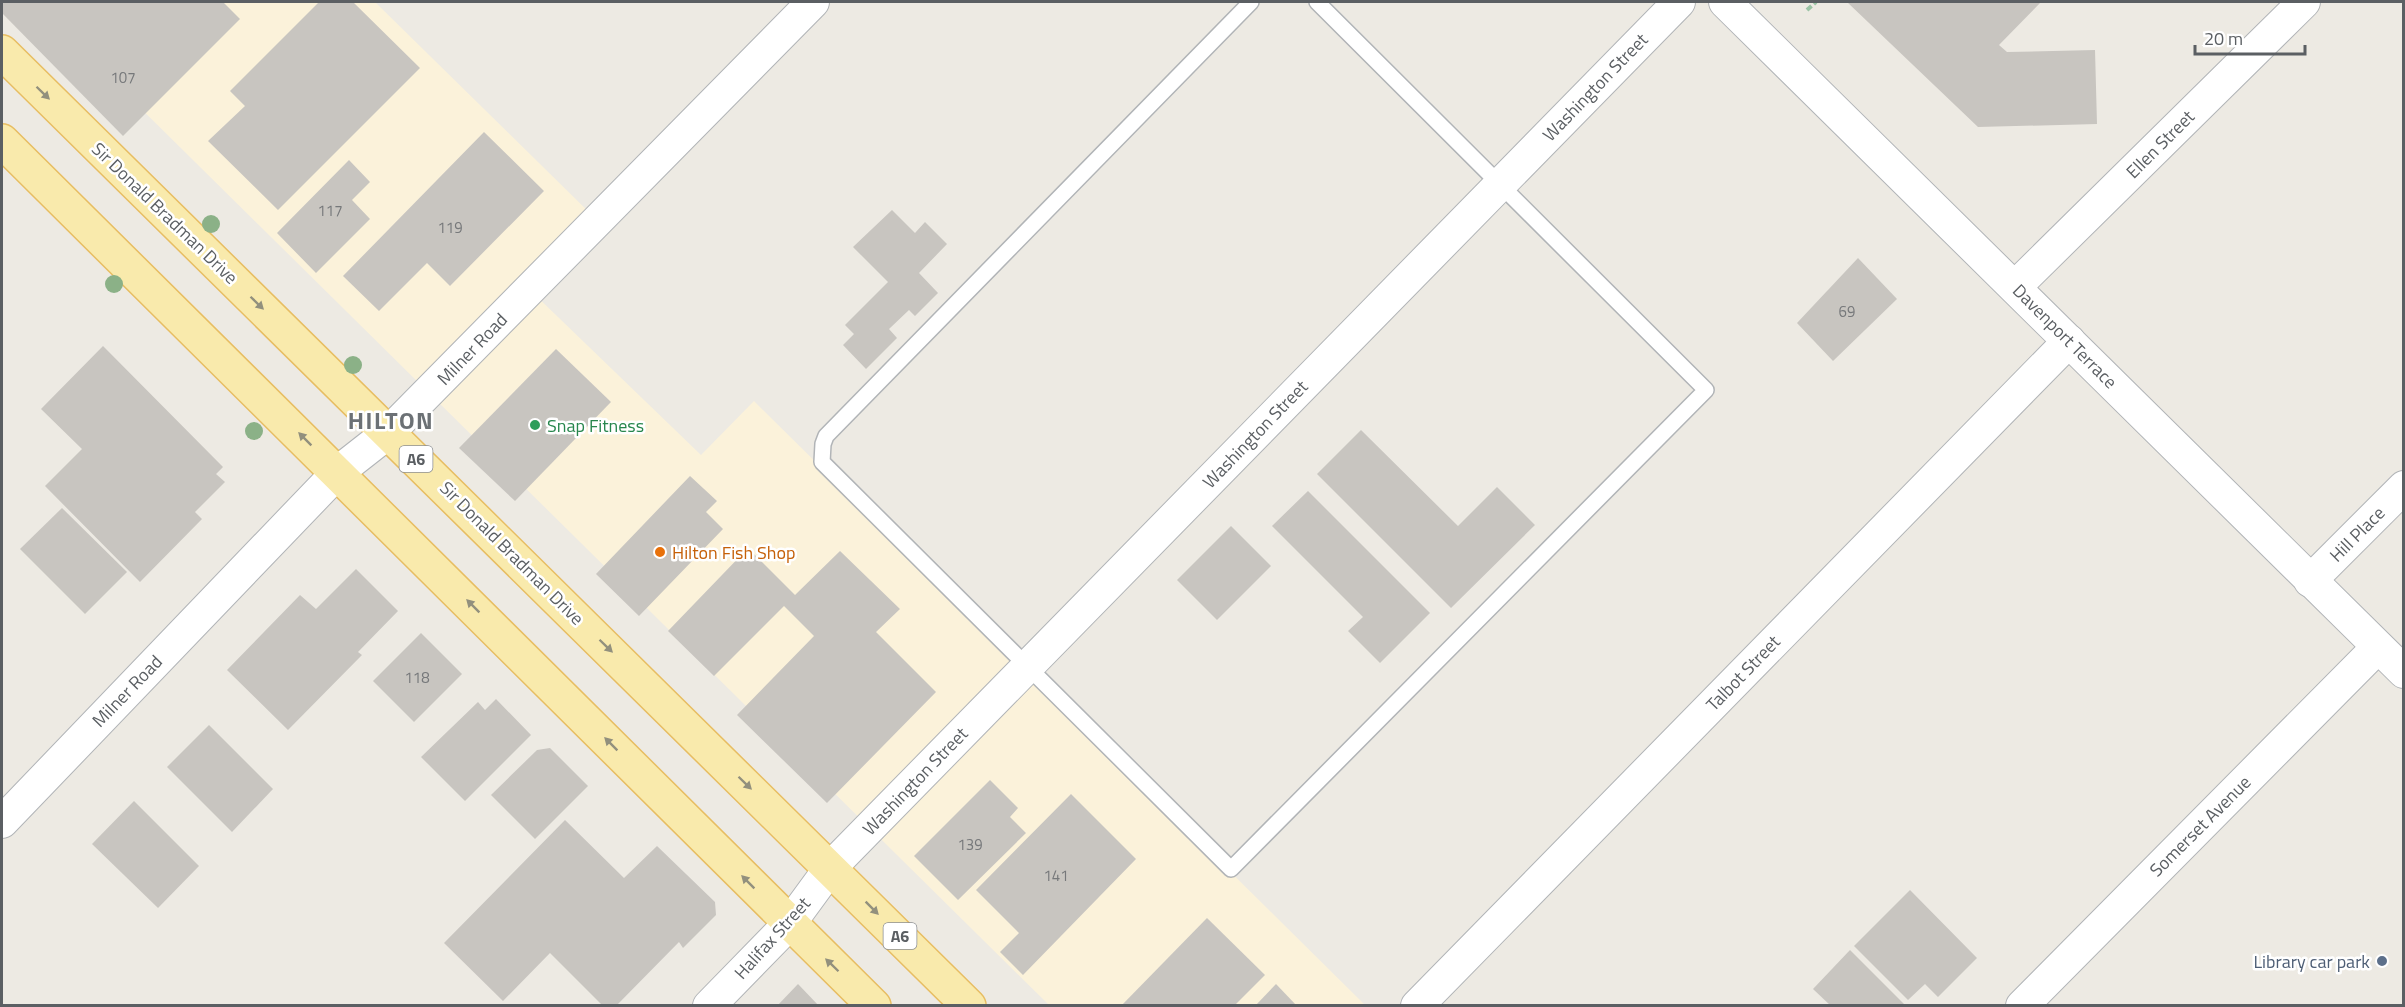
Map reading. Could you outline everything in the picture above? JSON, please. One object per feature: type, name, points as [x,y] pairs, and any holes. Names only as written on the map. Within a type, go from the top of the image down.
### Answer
[{"type":"main road","name":"Sir Donald Bradman Drive","points":[[2,52],[969,1005]]},
{"type":"main road","points":[[2,141],[874,1005]]},
{"type":"street","name":"Milner Road","points":[[8,803],[338,472],[389,432],[813,2]]},
{"type":"street","name":"Washington Street","points":[[831,867],[1678,2]]},
{"type":"street","name":"Davenport Terrace","points":[[1725,2],[2403,672]]},
{"type":"street","name":"Ellen Street","points":[[2015,287],[2304,2]]},
{"type":"street","name":"Talbot Street","points":[[1417,1005],[2069,341]]},
{"type":"street","name":"Hill Place","points":[[2310,581],[2403,487]]},
{"type":"street","name":"Somerset Avenue","points":[[2022,1005],[2378,647]]},
{"type":"street","name":"Halifax Street","points":[[709,1005],[790,924],[831,867]]},
{"type":"lane","points":[[1251,2],[826,436],[822,462],[1231,869],[1706,390],[1317,2]]},
{"type":"path","points":[[1807,10],[1816,2]]},
{"type":"shaded area","points":[[33,2],[375,2],[598,221],[530,290],[701,455],[754,401],[1365,1005],[1049,1005]]},
{"type":"building","points":[[2,2],[223,2],[240,19],[123,136],[2,13]]},
{"type":"building","points":[[319,2],[353,2],[420,68],[278,210],[208,141],[245,106],[230,91]]},
{"type":"building","points":[[1847,2],[2041,2],[1999,45],[2007,52],[2095,50],[2097,124],[1978,127]]},
{"type":"building","points":[[484,132],[544,191],[450,286],[427,263],[379,311],[343,276]]},
{"type":"building","points":[[349,160],[370,182],[352,200],[370,219],[316,273],[277,233]]},
{"type":"building","points":[[892,210],[915,233],[925,222],[947,244],[919,273],[938,293],[915,316],[909,310],[889,329],[897,338],[866,369],[843,345],[854,334],[845,325],[888,282],[853,247]]},
{"type":"building","points":[[1858,258],[1897,299],[1833,361],[1797,323]]},
{"type":"building","points":[[103,346],[223,467],[216,474],[225,482],[195,512],[202,519],[140,582],[45,486],[82,449],[41,409]]},
{"type":"building","name":"Snap Fitness","points":[[556,349],[611,402],[515,501],[459,448]]},
{"type":"building","points":[[1361,430],[1458,526],[1497,487],[1535,525],[1451,608],[1317,474]]},
{"type":"building","name":"Hilton Fish Shop","points":[[690,476],[717,501],[706,512],[723,529],[639,616],[596,574]]},
{"type":"building","points":[[1308,491],[1430,613],[1380,663],[1348,631],[1363,617],[1272,526]]},
{"type":"building","points":[[62,508],[127,572],[85,614],[20,549]]},
{"type":"building","points":[[1231,526],[1271,566],[1217,620],[1177,580]]},
{"type":"building","points":[[748,548],[795,595],[840,551],[900,609],[876,632],[936,692],[827,803],[737,715],[814,636],[784,606],[714,676],[668,631]]},
{"type":"building","points":[[356,569],[398,611],[358,652],[362,655],[288,730],[227,670],[300,595],[316,609]]},
{"type":"building","points":[[421,633],[462,674],[414,722],[373,681]]},
{"type":"building","points":[[496,699],[531,735],[465,801],[421,757],[478,702],[485,710]]},
{"type":"building","points":[[209,725],[273,789],[232,832],[167,767]]},
{"type":"building","points":[[550,748],[588,786],[535,839],[491,795],[537,750]]},
{"type":"building","points":[[990,780],[1018,808],[1010,817],[1026,833],[958,900],[914,856]]},
{"type":"building","points":[[1071,794],[1136,859],[1023,975],[1000,952],[1019,933],[976,890]]},
{"type":"building","points":[[134,801],[199,866],[158,908],[92,844]]},
{"type":"building","points":[[565,820],[624,878],[657,846],[715,902],[716,915],[683,948],[679,942],[616,1006],[603,1006],[550,953],[503,1001],[444,943]]},
{"type":"building","points":[[1910,890],[1977,958],[1938,997],[1925,984],[1908,1000],[1854,946]]},
{"type":"building","points":[[1207,918],[1265,975],[1234,1006],[1121,1006]]},
{"type":"building","points":[[1850,950],[1906,1006],[1831,1006],[1813,989]]},
{"type":"building","points":[[798,984],[819,1006],[777,1006]]},
{"type":"building","points":[[1276,984],[1297,1006],[1255,1006]]},
{"type":"place","name":"Snap Fitness","points":[[535,425]]},
{"type":"place","name":"Hilton Fish Shop","points":[[660,552]]},
{"type":"place","name":"Library car park","points":[[2382,961]]},
{"type":"district","name":"HILTON","points":[[391,420]]}]
